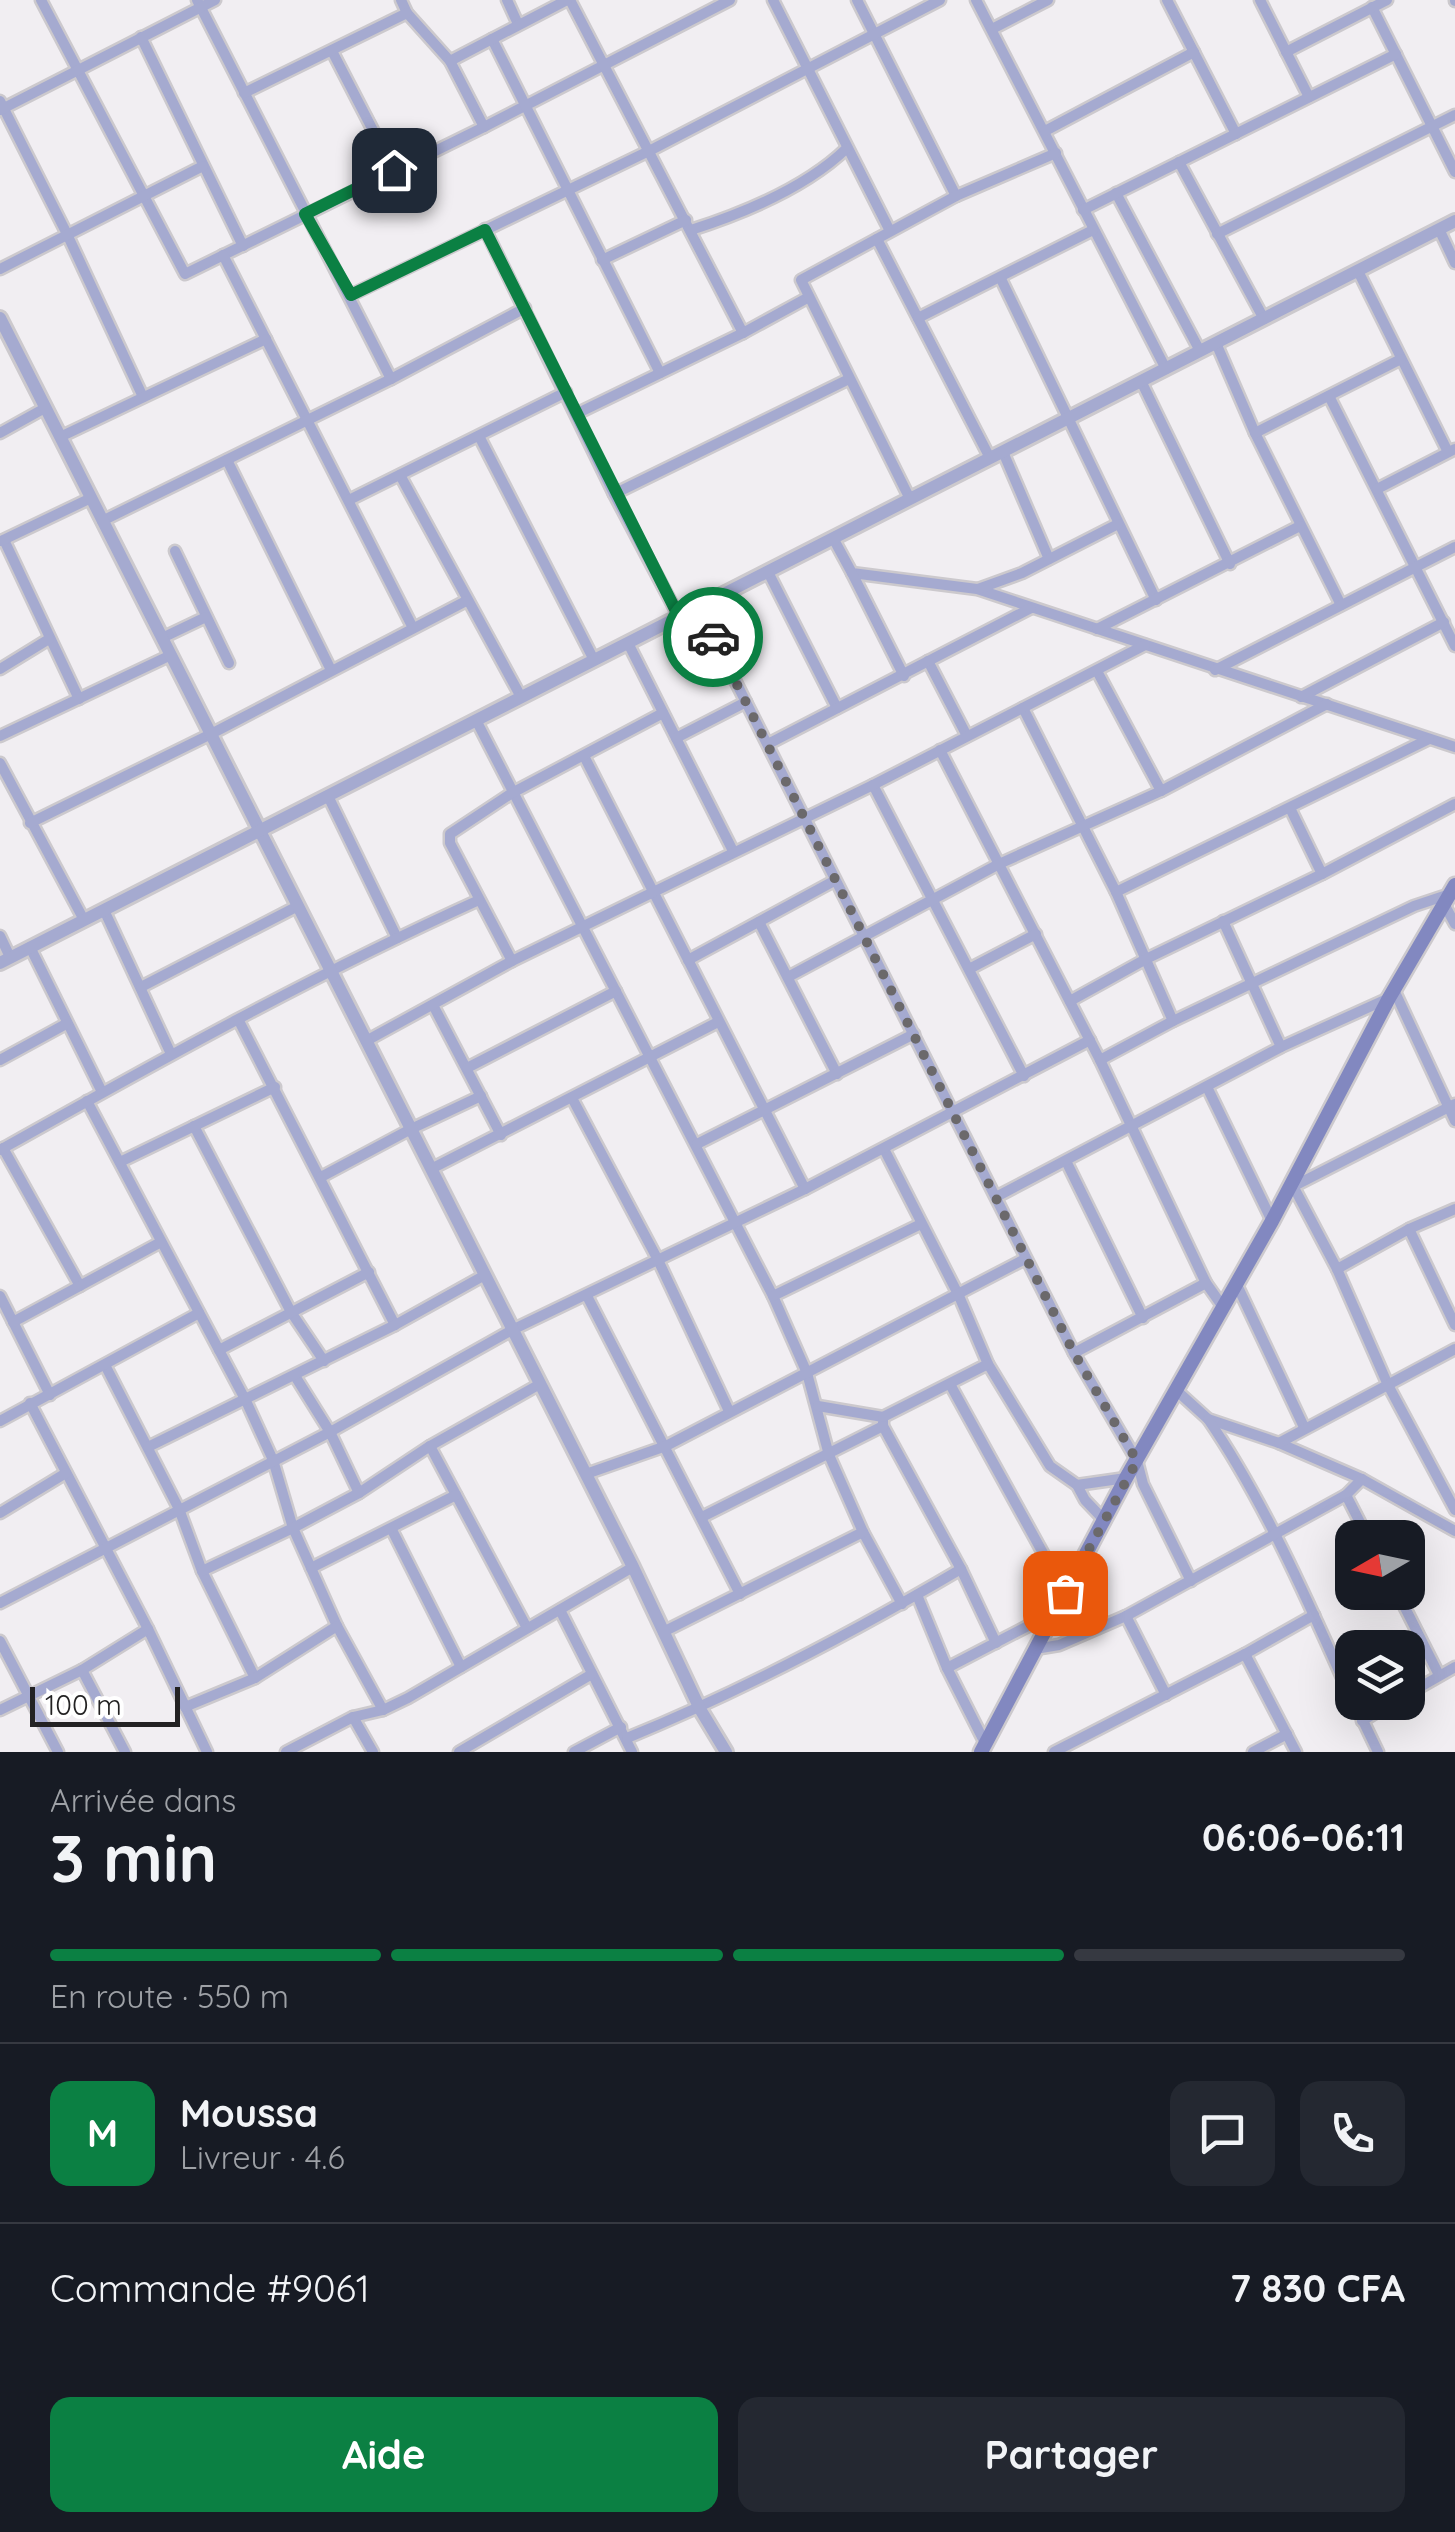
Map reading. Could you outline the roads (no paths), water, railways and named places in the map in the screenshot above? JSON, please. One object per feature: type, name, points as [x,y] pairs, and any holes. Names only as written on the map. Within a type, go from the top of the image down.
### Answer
[{"type":"main road","points":[[983,1747],[1126,1478],[1293,1184],[1391,994],[1450,894]]},
{"type":"street","points":[[41,0],[185,274],[730,0]]},
{"type":"street","points":[[143,397],[67,234],[1,106],[141,37],[200,3],[215,0]]},
{"type":"street","points":[[401,0],[450,61],[484,127]]},
{"type":"street","points":[[507,0],[518,24]]},
{"type":"street","points":[[450,61],[568,0],[743,333]]},
{"type":"street","points":[[773,0],[890,231]]},
{"type":"street","points":[[858,0],[956,196]]},
{"type":"street","points":[[351,295],[650,150],[940,0]]},
{"type":"street","points":[[976,0],[1166,368]]},
{"type":"street","points":[[992,29],[1048,0]]},
{"type":"street","points":[[1167,0],[1236,134]]},
{"type":"street","points":[[1260,0],[1310,96]]},
{"type":"street","points":[[1286,52],[1387,0]]},
{"type":"street","points":[[200,3],[392,379]]},
{"type":"street","points":[[1372,8],[1455,172]]},
{"type":"street","points":[[244,93],[407,12]]},
{"type":"street","points":[[141,37],[243,246]]},
{"type":"street","points":[[492,39],[660,373]]},
{"type":"street","points":[[332,50],[394,170]]},
{"type":"street","points":[[1045,131],[1194,52]]},
{"type":"street","points":[[1083,210],[1396,54]]},
{"type":"street","points":[[1217,234],[1455,115]]},
{"type":"street","points":[[602,260],[689,225],[723,218],[804,179],[847,148]]},
{"type":"street","points":[[910,499],[802,278],[956,196],[1056,153]]},
{"type":"street","points":[[1179,162],[1264,319]]},
{"type":"street","points":[[0,268],[202,166]]},
{"type":"street","points":[[1116,194],[1200,351]]},
{"type":"street","points":[[0,936],[5,960],[1455,221]]},
{"type":"street","points":[[1439,229],[1455,264]]},
{"type":"street","points":[[485,230],[679,617]]},
{"type":"street","points":[[918,318],[1093,230]]},
{"type":"street","points":[[876,240],[990,458]]},
{"type":"street","points":[[223,256],[414,628]]},
{"type":"street","points":[[1358,271],[1401,360],[1452,450],[1377,488]]},
{"type":"street","points":[[1001,278],[1156,600]]},
{"type":"street","points":[[576,414],[743,333],[809,296]]},
{"type":"street","points":[[102,520],[392,379],[525,308]]},
{"type":"street","points":[[0,318],[633,1567],[700,1708],[726,1752]]},
{"type":"street","points":[[60,437],[266,339]]},
{"type":"street","points":[[1216,343],[1255,433],[1341,606]]},
{"type":"street","points":[[1255,433],[1401,360]]},
{"type":"street","points":[[614,494],[849,379]]},
{"type":"street","points":[[1142,381],[1230,564]]},
{"type":"street","points":[[349,500],[566,392]]},
{"type":"street","points":[[1329,396],[1455,646]]},
{"type":"street","points":[[0,433],[46,408]]},
{"type":"street","points":[[479,436],[594,660]]},
{"type":"street","points":[[1003,452],[1049,559]]},
{"type":"street","points":[[227,460],[331,670]]},
{"type":"street","points":[[400,475],[521,697]]},
{"type":"street","points":[[79,698],[2,541],[91,498]]},
{"type":"street","points":[[977,589],[1022,573],[1118,524]]},
{"type":"street","points":[[1097,629],[1300,526]]},
{"type":"street","points":[[834,538],[904,676]]},
{"type":"street","points":[[1215,670],[1455,547]]},
{"type":"street","points":[[175,552],[228,664]]},
{"type":"street","points":[[768,572],[837,708]]},
{"type":"street","points":[[852,574],[977,589],[1455,747]]},
{"type":"street","points":[[30,823],[466,601]]},
{"type":"street","points":[[698,607],[1074,1353],[1137,1461],[1143,1484],[1191,1581]]},
{"type":"street","points":[[768,744],[1031,608]]},
{"type":"street","points":[[162,638],[206,618]]},
{"type":"street","points":[[1300,697],[1444,622]]},
{"type":"street","points":[[0,668],[49,639]]},
{"type":"street","points":[[628,643],[734,852]]},
{"type":"street","points":[[366,1041],[512,961],[874,785],[1144,645]]},
{"type":"street","points":[[0,736],[171,655]]},
{"type":"street","points":[[928,662],[967,736]]},
{"type":"street","points":[[1097,671],[1161,791]]},
{"type":"street","points":[[676,738],[746,702]]},
{"type":"street","points":[[788,977],[1000,864],[1161,791],[1327,704]]},
{"type":"street","points":[[1023,708],[1116,892],[1172,1021]]},
{"type":"street","points":[[512,961],[450,843],[450,834],[512,793],[663,713]]},
{"type":"street","points":[[476,720],[773,1296],[808,1372],[830,1455],[862,1532],[902,1604]]},
{"type":"street","points":[[1116,892],[1428,739]]},
{"type":"street","points":[[940,750],[1100,1060],[1206,1283],[1223,1307]]},
{"type":"street","points":[[584,756],[805,1189]]},
{"type":"street","points":[[0,762],[84,920]]},
{"type":"street","points":[[874,785],[1024,1076]]},
{"type":"street","points":[[328,796],[396,938]]},
{"type":"street","points":[[1070,1001],[1455,804]]},
{"type":"street","points":[[1290,808],[1322,874]]},
{"type":"street","points":[[688,960],[834,881]]},
{"type":"street","points":[[1100,1060],[1172,1021],[1414,906],[1450,894],[1455,924]]},
{"type":"street","points":[[80,1286],[1,1149],[172,1054],[396,938],[480,900]]},
{"type":"street","points":[[141,987],[298,906]]},
{"type":"street","points":[[104,910],[172,1054]]},
{"type":"street","points":[[1223,921],[1282,1047]]},
{"type":"street","points":[[759,922],[837,1074]]},
{"type":"street","points":[[971,968],[1036,934]]},
{"type":"street","points":[[30,948],[102,1092]]},
{"type":"street","points":[[467,1068],[616,991]]},
{"type":"street","points":[[996,1197],[1391,994],[1452,1105],[1455,1121]]},
{"type":"street","points":[[434,1006],[501,1135]]},
{"type":"street","points":[[239,1021],[395,1325]]},
{"type":"street","points":[[431,1170],[718,1022]]},
{"type":"street","points":[[0,1060],[66,1024]]},
{"type":"street","points":[[697,1144],[914,1034]]},
{"type":"street","points":[[0,1603],[330,1432],[512,1330],[805,1189],[1090,1040]]},
{"type":"street","points":[[120,1162],[275,1087]]},
{"type":"street","points":[[1207,1087],[1272,1220]]},
{"type":"street","points":[[322,1177],[410,1128],[481,1096]]},
{"type":"street","points":[[572,1098],[658,1260],[729,1411]]},
{"type":"street","points":[[87,1101],[246,1401],[273,1460],[311,1568],[384,1710]]},
{"type":"street","points":[[1452,1105],[1293,1184],[1337,1269],[1388,1385],[1455,1510]]},
{"type":"street","points":[[194,1126],[292,1312],[324,1362]]},
{"type":"street","points":[[884,1149],[988,1364],[1050,1466],[1077,1484],[1085,1500],[1105,1521]]},
{"type":"street","points":[[1066,1161],[1144,1318]]},
{"type":"street","points":[[1337,1269],[1409,1229],[1455,1210]]},
{"type":"street","points":[[773,1296],[921,1224]]},
{"type":"street","points":[[1409,1229],[1455,1325]]},
{"type":"street","points":[[14,1322],[162,1242]]},
{"type":"street","points":[[586,1474],[666,1446],[1026,1258]]},
{"type":"street","points":[[218,1350],[369,1272]]},
{"type":"street","points":[[148,1448],[324,1362],[485,1275]]},
{"type":"street","points":[[1074,1353],[1206,1283]]},
{"type":"street","points":[[1236,1283],[1304,1427]]},
{"type":"street","points":[[0,1296],[50,1395]]},
{"type":"street","points":[[587,1296],[740,1594]]},
{"type":"street","points":[[0,1422],[199,1314]]},
{"type":"street","points":[[1279,1443],[1455,1349]]},
{"type":"street","points":[[702,1517],[830,1455],[883,1421],[988,1364]]},
{"type":"street","points":[[105,1366],[179,1509],[202,1571],[255,1678]]},
{"type":"street","points":[[295,1376],[330,1432],[358,1493]]},
{"type":"street","points":[[202,1571],[358,1493],[430,1446],[540,1384]]},
{"type":"street","points":[[950,1386],[1065,1593]]},
{"type":"street","points":[[1176,1390],[1208,1419],[1232,1454],[1335,1661]]},
{"type":"street","points":[[30,1403],[208,1752]]},
{"type":"street","points":[[818,1406],[883,1421],[996,1642]]},
{"type":"street","points":[[1208,1419],[1279,1443],[1362,1480],[1455,1532]]},
{"type":"street","points":[[430,1446],[526,1628]]},
{"type":"street","points":[[0,1513],[66,1473]]},
{"type":"street","points":[[1077,1484],[1126,1478]]},
{"type":"street","points":[[1034,1649],[1059,1645],[1126,1616],[1346,1495],[1362,1480]]},
{"type":"street","points":[[1346,1495],[1359,1520]]},
{"type":"street","points":[[311,1568],[456,1496]]},
{"type":"street","points":[[392,1530],[461,1666]]},
{"type":"street","points":[[663,1632],[862,1532]]},
{"type":"street","points":[[294,1750],[353,1717],[384,1710],[633,1567]]},
{"type":"street","points":[[627,1738],[700,1708],[902,1604],[961,1569]]},
{"type":"street","points":[[917,1595],[983,1747]]},
{"type":"street","points":[[560,1610],[632,1752]]},
{"type":"street","points":[[947,1668],[1058,1610]]},
{"type":"street","points":[[1406,1610],[1439,1674]]},
{"type":"street","points":[[1054,1752],[1314,1614]]},
{"type":"street","points":[[1126,1616],[1166,1694]]},
{"type":"street","points":[[184,1706],[255,1678],[338,1626]]},
{"type":"street","points":[[0,1710],[82,1670],[148,1629]]},
{"type":"street","points":[[0,1640],[58,1752]]},
{"type":"street","points":[[1245,1654],[1296,1752]]},
{"type":"street","points":[[1425,1683],[1455,1666]]},
{"type":"street","points":[[82,1670],[126,1752]]},
{"type":"street","points":[[459,1752],[592,1674]]},
{"type":"street","points":[[353,1717],[373,1752]]},
{"type":"street","points":[[1362,1721],[1378,1752]]},
{"type":"street","points":[[574,1752],[621,1726]]},
{"type":"street","points":[[1253,1752],[1287,1734]]},
{"type":"street","points":[[1081,1738],[1088,1752]]}]
